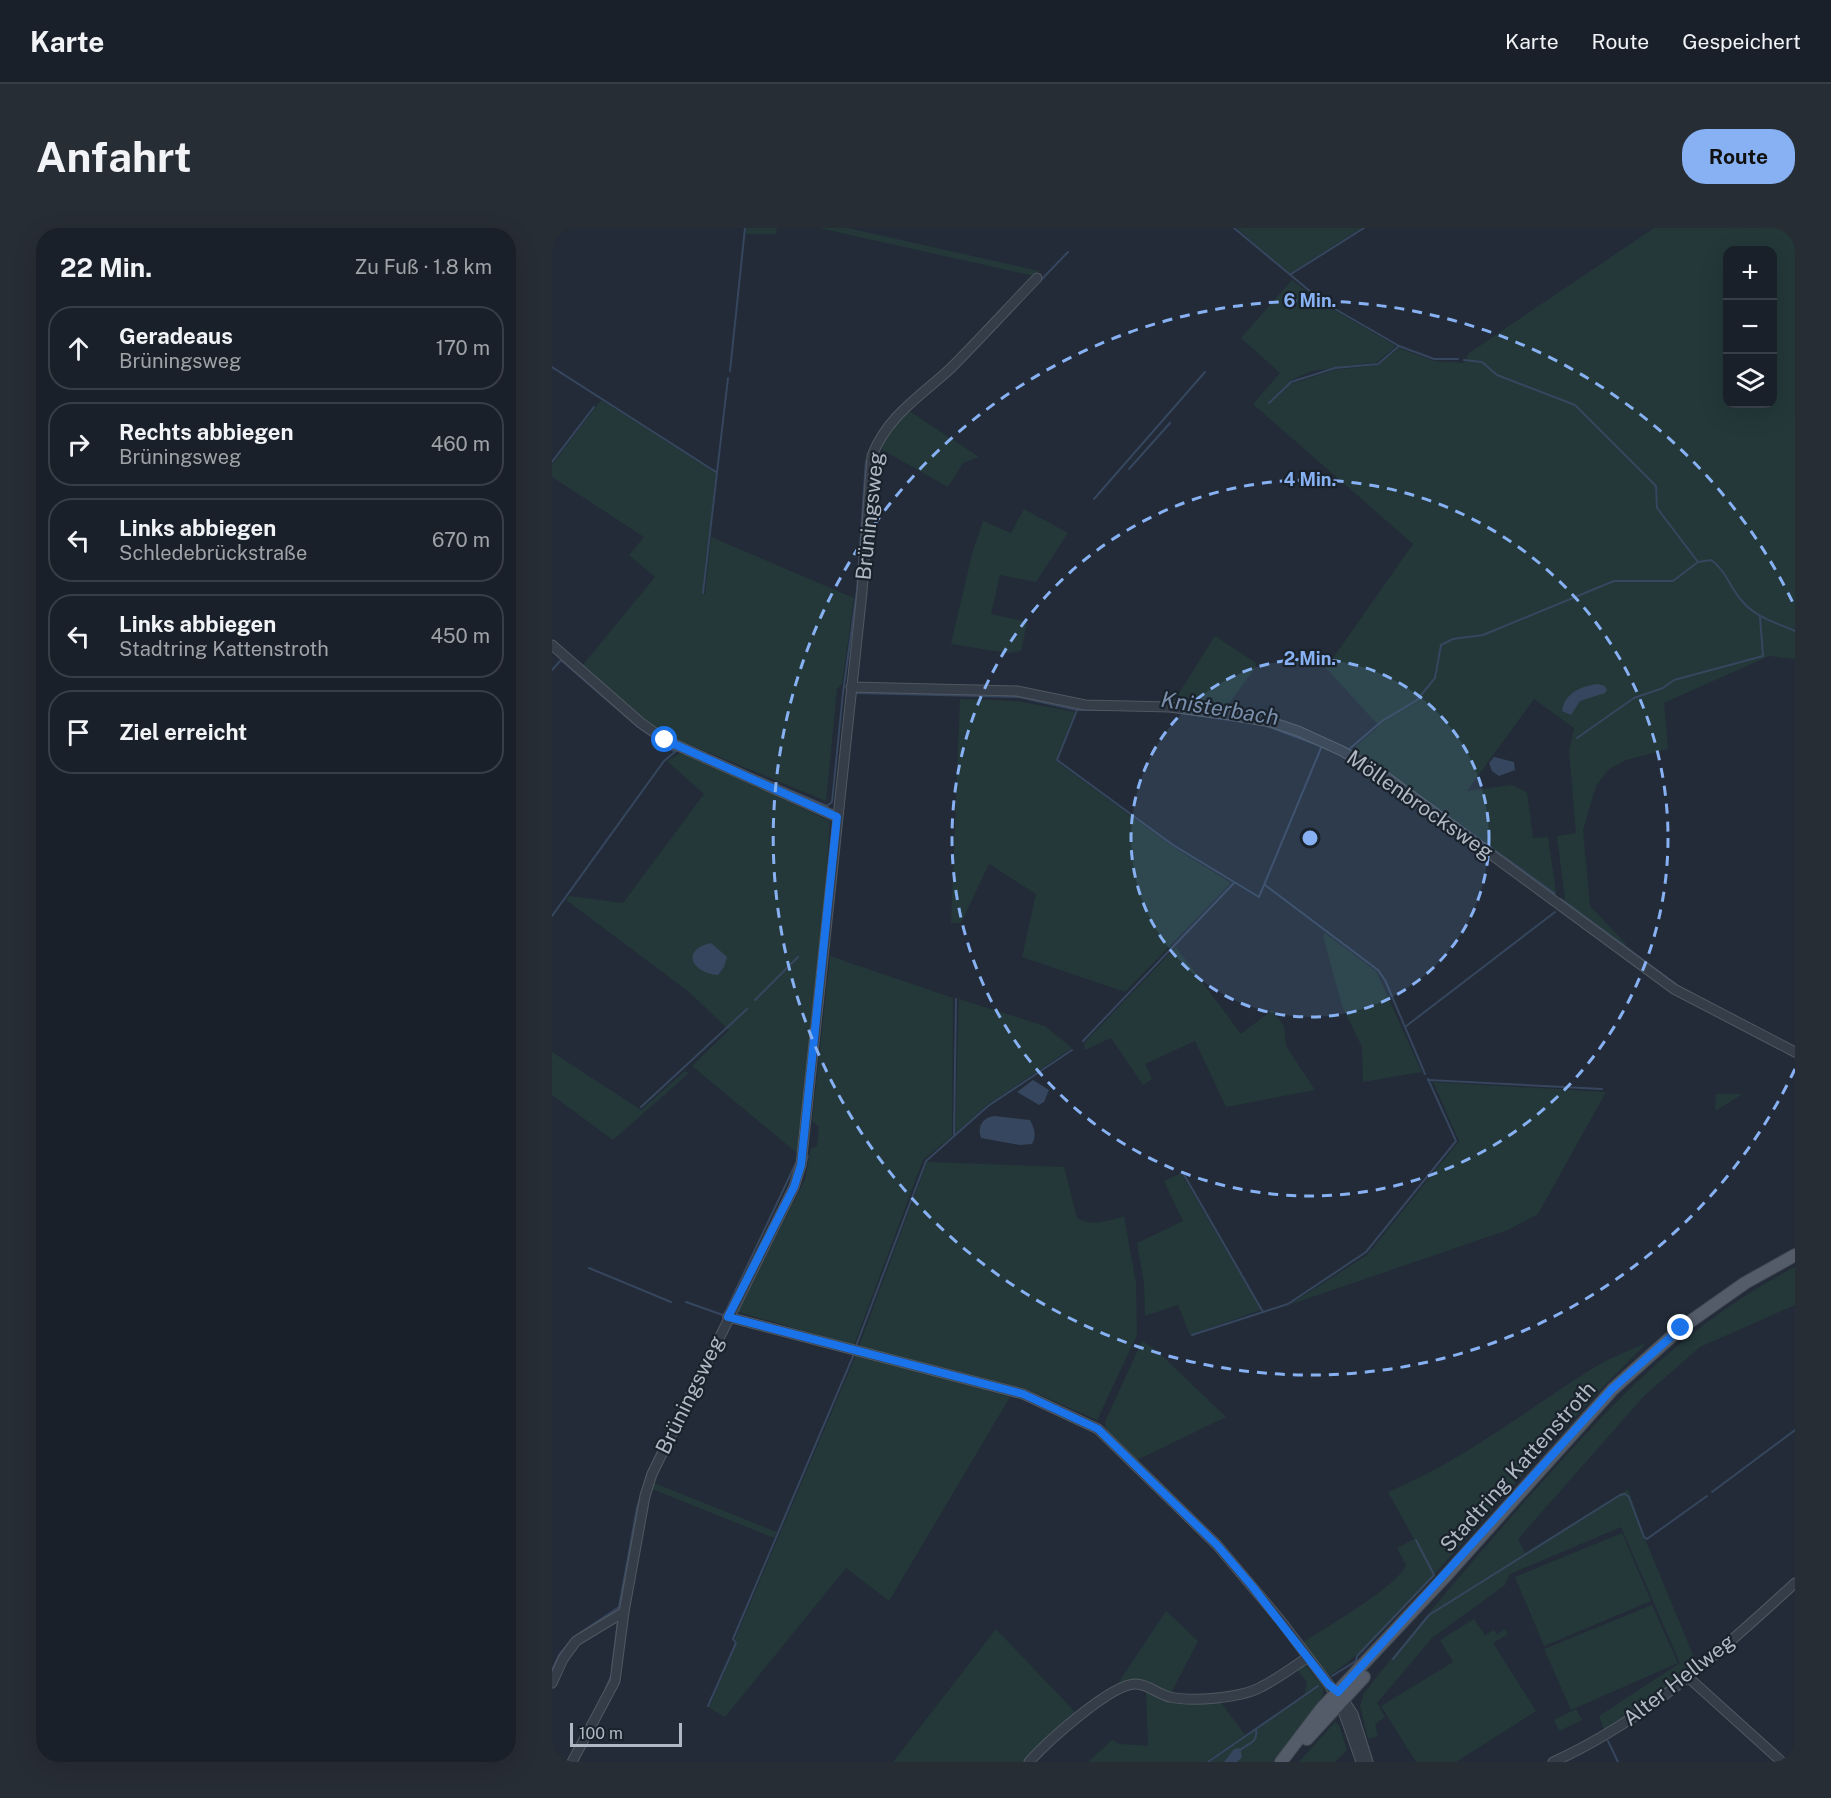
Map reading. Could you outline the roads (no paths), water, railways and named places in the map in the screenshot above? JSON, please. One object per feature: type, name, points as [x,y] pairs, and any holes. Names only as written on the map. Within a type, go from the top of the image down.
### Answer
[{"type":"main road","name":"Stadtring Kattenstroth","points":[[1281,1762],[1295,1741],[1612,1389],[1654,1351],[1720,1299],[1795,1255]]},
{"type":"main road","name":"Stadtring Kattenstroth","points":[[1286,1762],[1337,1695]]},
{"type":"street","name":"Brüningsweg","points":[[572,1762],[615,1681],[624,1611],[645,1496],[652,1474],[794,1187],[801,1165],[862,592],[872,456],[879,438],[901,412],[950,369],[1037,278]]},
{"type":"street","points":[[552,645],[641,723],[665,740],[837,817]]},
{"type":"street","name":"Möllenbrocksweg","points":[[851,687],[1017,691],[1085,705],[1170,707],[1271,722],[1345,752],[1412,797],[1674,989],[1795,1052]]},
{"type":"street","points":[[728,1317],[1023,1394],[1098,1429],[1217,1545],[1308,1657],[1353,1714],[1368,1762]]},
{"type":"street","name":"Alter Hellweg","points":[[1553,1762],[1625,1724],[1689,1678],[1795,1583]]},
{"type":"street","points":[[552,1683],[563,1659],[576,1641],[624,1611]]},
{"type":"street","points":[[1029,1762],[1078,1716],[1125,1686],[1136,1684],[1170,1697],[1180,1698],[1202,1699],[1246,1693],[1260,1688],[1308,1657]]},
{"type":"street","points":[[1689,1678],[1782,1762]]},
{"type":"street","points":[[1337,1695],[1361,1762]]},
{"type":"water","points":[[1598,684],[1605,686],[1607,690],[1605,693],[1580,701],[1571,715],[1562,711],[1567,699],[1575,691]]},
{"type":"water","points":[[1494,757],[1514,762],[1515,770],[1499,776],[1492,771],[1489,763]]},
{"type":"water","points":[[711,943],[727,957],[718,975],[702,970],[693,961],[695,951]]},
{"type":"water","points":[[1033,1080],[1049,1090],[1044,1102],[1039,1105],[1017,1092]]},
{"type":"water","points":[[995,1116],[1030,1120],[1034,1132],[1032,1144],[1020,1145],[981,1138],[982,1123],[987,1118]]},
{"type":"water","points":[[1240,1748],[1242,1757],[1237,1762],[1224,1762],[1234,1749]]},
{"type":"waterway","points":[[730,371],[745,228]]},
{"type":"waterway","points":[[1234,228],[1323,302],[1399,346],[1434,359],[1458,359]]},
{"type":"waterway","points":[[1291,274],[1364,228]]},
{"type":"waterway","points":[[1041,280],[1068,252]]},
{"type":"waterway","points":[[1269,403],[1291,382],[1335,368],[1378,364],[1399,346]]},
{"type":"waterway","points":[[1464,360],[1482,362],[1497,375],[1575,405],[1656,486],[1657,508],[1698,562]]},
{"type":"waterway","points":[[552,367],[716,472]]},
{"type":"waterway","points":[[1094,499],[1205,372]]},
{"type":"waterway","points":[[703,593],[728,378]]},
{"type":"waterway","points":[[552,462],[594,407]]},
{"type":"waterway","points":[[1129,469],[1170,423]]},
{"type":"waterway","points":[[875,494],[879,457]]},
{"type":"waterway","points":[[759,777],[827,806],[832,802],[843,693],[857,590],[866,461]]},
{"type":"waterway","name":"Knisterbach","points":[[1347,751],[1382,721],[1417,700],[1435,678],[1441,645],[1453,639],[1483,635],[1614,581],[1673,581],[1698,562],[1711,560],[1747,607],[1795,631]]},
{"type":"waterway","points":[[1577,738],[1634,698],[1663,688],[1674,680],[1763,656],[1760,617]]},
{"type":"waterway","points":[[552,670],[561,660],[638,727],[675,752]]},
{"type":"waterway","name":"Knisterbach","points":[[857,693],[1019,697],[1077,710],[1113,710]]},
{"type":"waterway","points":[[1077,710],[1057,760],[1173,845],[1259,897],[1321,748]]},
{"type":"waterway","name":"Knisterbach","points":[[1166,711],[1244,722]]},
{"type":"waterway","name":"Knisterbach","points":[[1267,726],[1342,754]]},
{"type":"waterway","name":"Knisterbach","points":[[552,916],[664,761],[676,751]]},
{"type":"waterway","points":[[1425,800],[1554,893]]},
{"type":"waterway","points":[[1083,1041],[1234,883]]},
{"type":"waterway","points":[[1265,885],[1378,970],[1385,980],[1425,1074]]},
{"type":"waterway","points":[[1561,899],[1677,985]]},
{"type":"waterway","points":[[1405,1027],[1555,912]]},
{"type":"waterway","points":[[755,1000],[798,957]]},
{"type":"waterway","points":[[954,1136],[956,999]]},
{"type":"waterway","points":[[641,1107],[747,1009]]},
{"type":"waterway","points":[[856,1346],[926,1161],[988,1106],[1072,1050]]},
{"type":"waterway","points":[[1192,1335],[1288,1304],[1366,1252],[1456,1141],[1428,1079]]},
{"type":"waterway","points":[[1428,1080],[1602,1089]]},
{"type":"waterway","points":[[798,1188],[808,1156]]},
{"type":"waterway","points":[[723,1317],[796,1163]]},
{"type":"waterway","points":[[1183,1173],[1263,1312]]},
{"type":"waterway","points":[[589,1268],[671,1302]]},
{"type":"waterway","points":[[686,1302],[723,1315]]},
{"type":"waterway","points":[[708,1706],[736,1643],[733,1639],[854,1354]]},
{"type":"waterway","points":[[577,1635],[619,1607],[637,1508],[648,1472],[696,1373]]},
{"type":"waterway","points":[[1712,1492],[1795,1430]]},
{"type":"waterway","points":[[1393,1659],[1429,1615],[1620,1495],[1625,1494],[1629,1497],[1644,1537],[1647,1539],[1707,1496]]},
{"type":"waterway","points":[[1332,1676],[1356,1661],[1357,1656],[1434,1575],[1416,1540]]},
{"type":"waterway","points":[[612,1668],[618,1620]]},
{"type":"waterway","points":[[552,1670],[559,1655],[573,1638]]},
{"type":"waterway","points":[[606,1688],[612,1674]]},
{"type":"waterway","points":[[1208,1762],[1318,1686]]},
{"type":"waterway","points":[[1239,1751],[1254,1740],[1256,1730]]},
{"type":"waterway","points":[[1608,1741],[1618,1762]]}]
